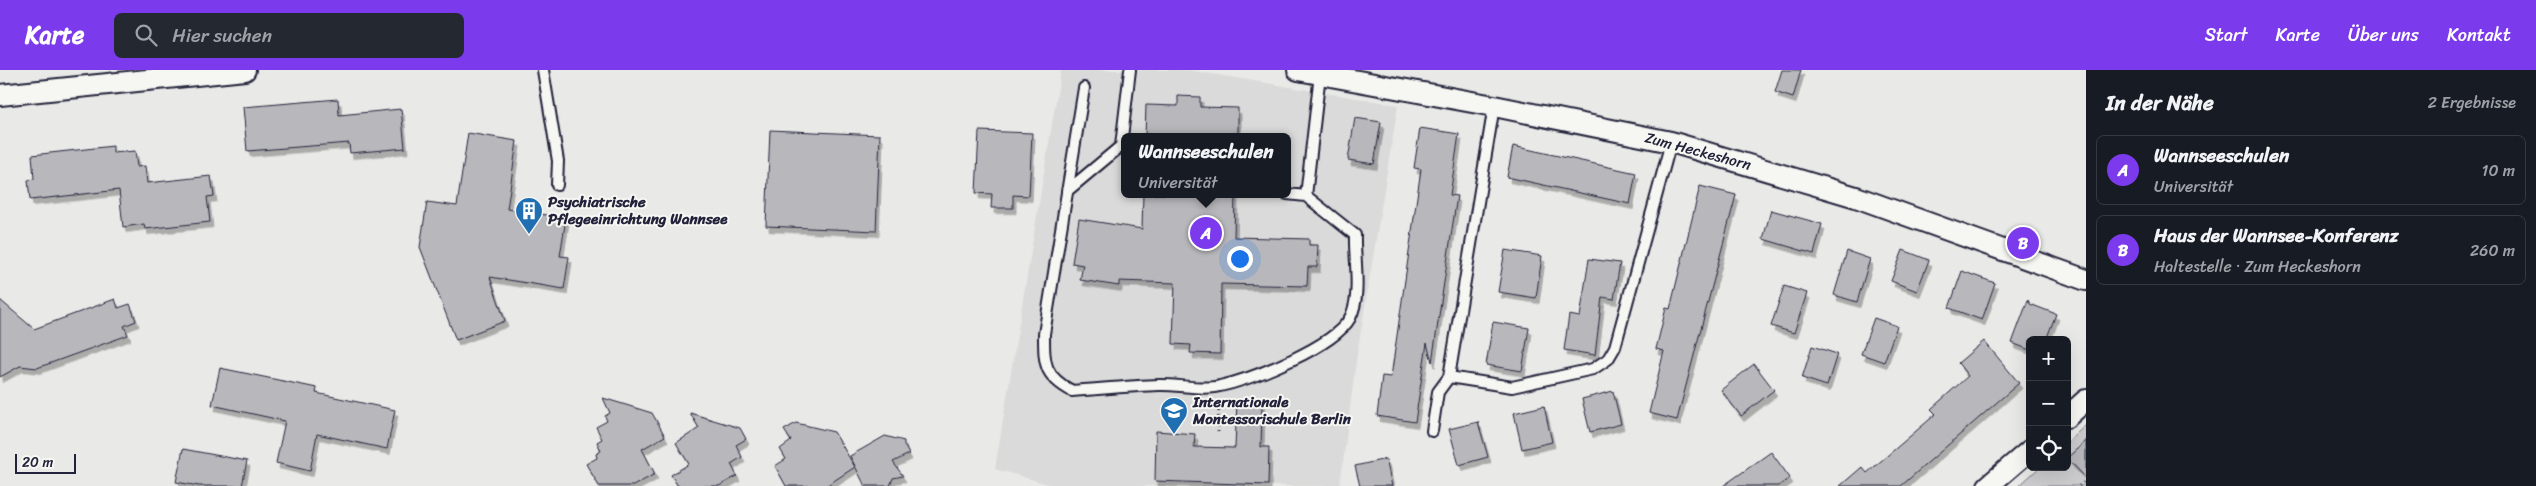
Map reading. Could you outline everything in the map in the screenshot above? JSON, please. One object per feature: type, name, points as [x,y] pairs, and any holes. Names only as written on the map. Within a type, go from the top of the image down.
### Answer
[{"type":"street","points":[[0,95],[245,70]]},
{"type":"street","name":"Zum Heckeshorn","points":[[1298,70],[1494,106],[1671,142],[1856,197],[2086,280]]},
{"type":"street","points":[[2071,413],[2086,400]]},
{"type":"street","points":[[1988,486],[2026,453]]},
{"type":"lane","points":[[543,70],[558,161],[557,185]]},
{"type":"lane","points":[[1123,133],[1130,70]]},
{"type":"lane","points":[[1306,196],[1320,74]]},
{"type":"lane","points":[[1084,88],[1044,334],[1044,358],[1049,374],[1059,384],[1072,391],[1160,385],[1219,387],[1281,364],[1326,342],[1340,332],[1350,317],[1356,296],[1355,235],[1306,196],[1291,194]]},
{"type":"lane","points":[[1432,431],[1438,392],[1450,377],[1494,106]]},
{"type":"lane","points":[[1450,377],[1512,387],[1593,369],[1608,359],[1615,347],[1671,142]]},
{"type":"lane","points":[[1067,191],[1121,146]]},
{"type":"path","points":[[1218,432],[1219,387]]},
{"type":"path","points":[[2079,486],[2086,481]]},
{"type":"shaded area","points":[[1061,70],[1188,70],[1398,105],[1356,361],[1340,486],[1055,486],[995,469]]},
{"type":"shaded area","points":[[2086,425],[2086,486],[2019,486],[2036,471],[2071,471],[2071,438]]},
{"type":"building","points":[[1782,70],[1801,70],[1793,98],[1775,92]]},
{"type":"building","points":[[1178,96],[1200,97],[1200,107],[1238,108],[1238,133],[1145,133],[1146,105],[1178,106]]},
{"type":"building","points":[[338,99],[339,115],[401,109],[405,148],[350,153],[349,143],[247,151],[243,107]]},
{"type":"building","points":[[1355,118],[1381,122],[1374,164],[1348,160]]},
{"type":"building","points":[[1420,128],[1459,134],[1450,195],[1457,196],[1432,362],[1427,343],[1415,422],[1377,416],[1382,376],[1391,377],[1421,169],[1414,168]]},
{"type":"building","points":[[770,130],[880,135],[876,231],[766,226]]},
{"type":"building","points":[[979,131],[1032,133],[1029,196],[1013,195],[1013,208],[991,208],[992,194],[976,193]]},
{"type":"building","name":"Psychiatrische Pflegeeinrichtung Wannsee","points":[[468,133],[517,141],[507,209],[566,218],[560,256],[569,257],[564,289],[490,277],[505,321],[456,340],[420,247],[427,202],[457,206]]},
{"type":"building","points":[[113,146],[113,153],[135,151],[137,167],[145,166],[147,183],[211,176],[214,196],[207,197],[210,222],[145,229],[144,224],[123,227],[119,190],[30,200],[28,180],[34,179],[32,155]]},
{"type":"building","points":[[1513,146],[1636,173],[1630,204],[1507,177]]},
{"type":"building","points":[[1700,186],[1736,195],[1677,420],[1649,413],[1664,351],[1656,349],[1666,308],[1670,309]]},
{"type":"building","points":[[1143,198],[1235,198],[1234,237],[1309,239],[1309,245],[1318,245],[1317,267],[1308,267],[1307,286],[1221,284],[1220,354],[1190,353],[1191,345],[1173,344],[1175,283],[1119,281],[1119,286],[1080,280],[1083,265],[1072,263],[1079,219],[1142,229]]},
{"type":"building","points":[[1771,210],[1822,224],[1814,254],[1763,239]]},
{"type":"building","points":[[1505,250],[1542,256],[1536,298],[1498,292]]},
{"type":"building","points":[[1903,250],[1929,260],[1917,291],[1891,281]]},
{"type":"building","points":[[1847,251],[1870,259],[1857,302],[1834,295]]},
{"type":"building","points":[[1589,259],[1620,263],[1614,299],[1602,297],[1595,355],[1564,350],[1569,315],[1580,317]]},
{"type":"building","points":[[1962,271],[1995,283],[1982,320],[1949,308]]},
{"type":"building","points":[[1784,286],[1807,293],[1794,333],[1771,326]]},
{"type":"building","points":[[115,299],[118,308],[130,304],[136,321],[124,326],[128,335],[37,368],[20,366],[0,377],[0,300],[34,329]]},
{"type":"building","points":[[2028,300],[2030,304],[2056,314],[2048,336],[2026,336],[2026,348],[2012,343]]},
{"type":"building","points":[[1874,318],[1897,326],[1884,362],[1861,354]]},
{"type":"building","points":[[1493,322],[1529,328],[1522,371],[1486,365]]},
{"type":"building","points":[[1984,341],[2019,383],[1901,486],[1840,486],[1862,467],[1867,473],[1936,414],[1931,409],[1968,376],[1958,363]]},
{"type":"building","points":[[1812,346],[1837,354],[1827,386],[1802,378]]},
{"type":"building","points":[[1754,364],[1774,390],[1741,416],[1721,390]]},
{"type":"building","points":[[220,368],[317,388],[316,393],[395,410],[387,449],[317,434],[310,471],[276,463],[285,421],[212,405]]},
{"type":"building","points":[[1613,391],[1621,424],[1590,432],[1582,399]]},
{"type":"building","points":[[603,398],[652,413],[665,436],[642,449],[655,474],[633,486],[599,486],[586,464],[597,458],[596,454],[601,451],[597,442],[602,439],[596,427],[607,421],[605,416],[610,413]]},
{"type":"building","points":[[1237,401],[1262,402],[1261,447],[1269,447],[1268,485],[1155,481],[1156,431],[1195,434],[1194,447],[1235,448]]},
{"type":"building","points":[[1544,406],[1552,442],[1522,449],[1514,413]]},
{"type":"building","points":[[690,413],[740,428],[746,439],[736,445],[742,457],[731,464],[737,476],[719,486],[678,486],[671,475],[689,464],[676,443],[699,428]]},
{"type":"building","points":[[1478,422],[1488,457],[1459,465],[1449,429]]},
{"type":"building","points":[[796,423],[834,432],[855,467],[826,486],[786,486],[775,466],[786,459],[780,449],[791,441],[784,430]]},
{"type":"building","points":[[885,436],[904,441],[909,454],[893,462],[903,476],[893,478],[890,486],[865,486],[850,456]]},
{"type":"building","points":[[2086,441],[2086,478],[2071,462],[2071,454]]},
{"type":"building","points":[[183,449],[247,461],[242,486],[199,486],[176,482]]},
{"type":"building","points":[[1771,452],[1790,478],[1778,486],[1723,486]]},
{"type":"building","points":[[1386,459],[1392,486],[1360,486],[1355,466]]},
{"type":"place","name":"Wannseeschulen","points":[[1206,233]]},
{"type":"place","name":"Psychiatrische Pflegeeinrichtung Wannsee","points":[[529,235]]},
{"type":"place","name":"Haus der Wannsee-Konferenz","points":[[2023,243]]},
{"type":"place","name":"Internationale Montessorischule Berlin","points":[[1174,435]]}]
